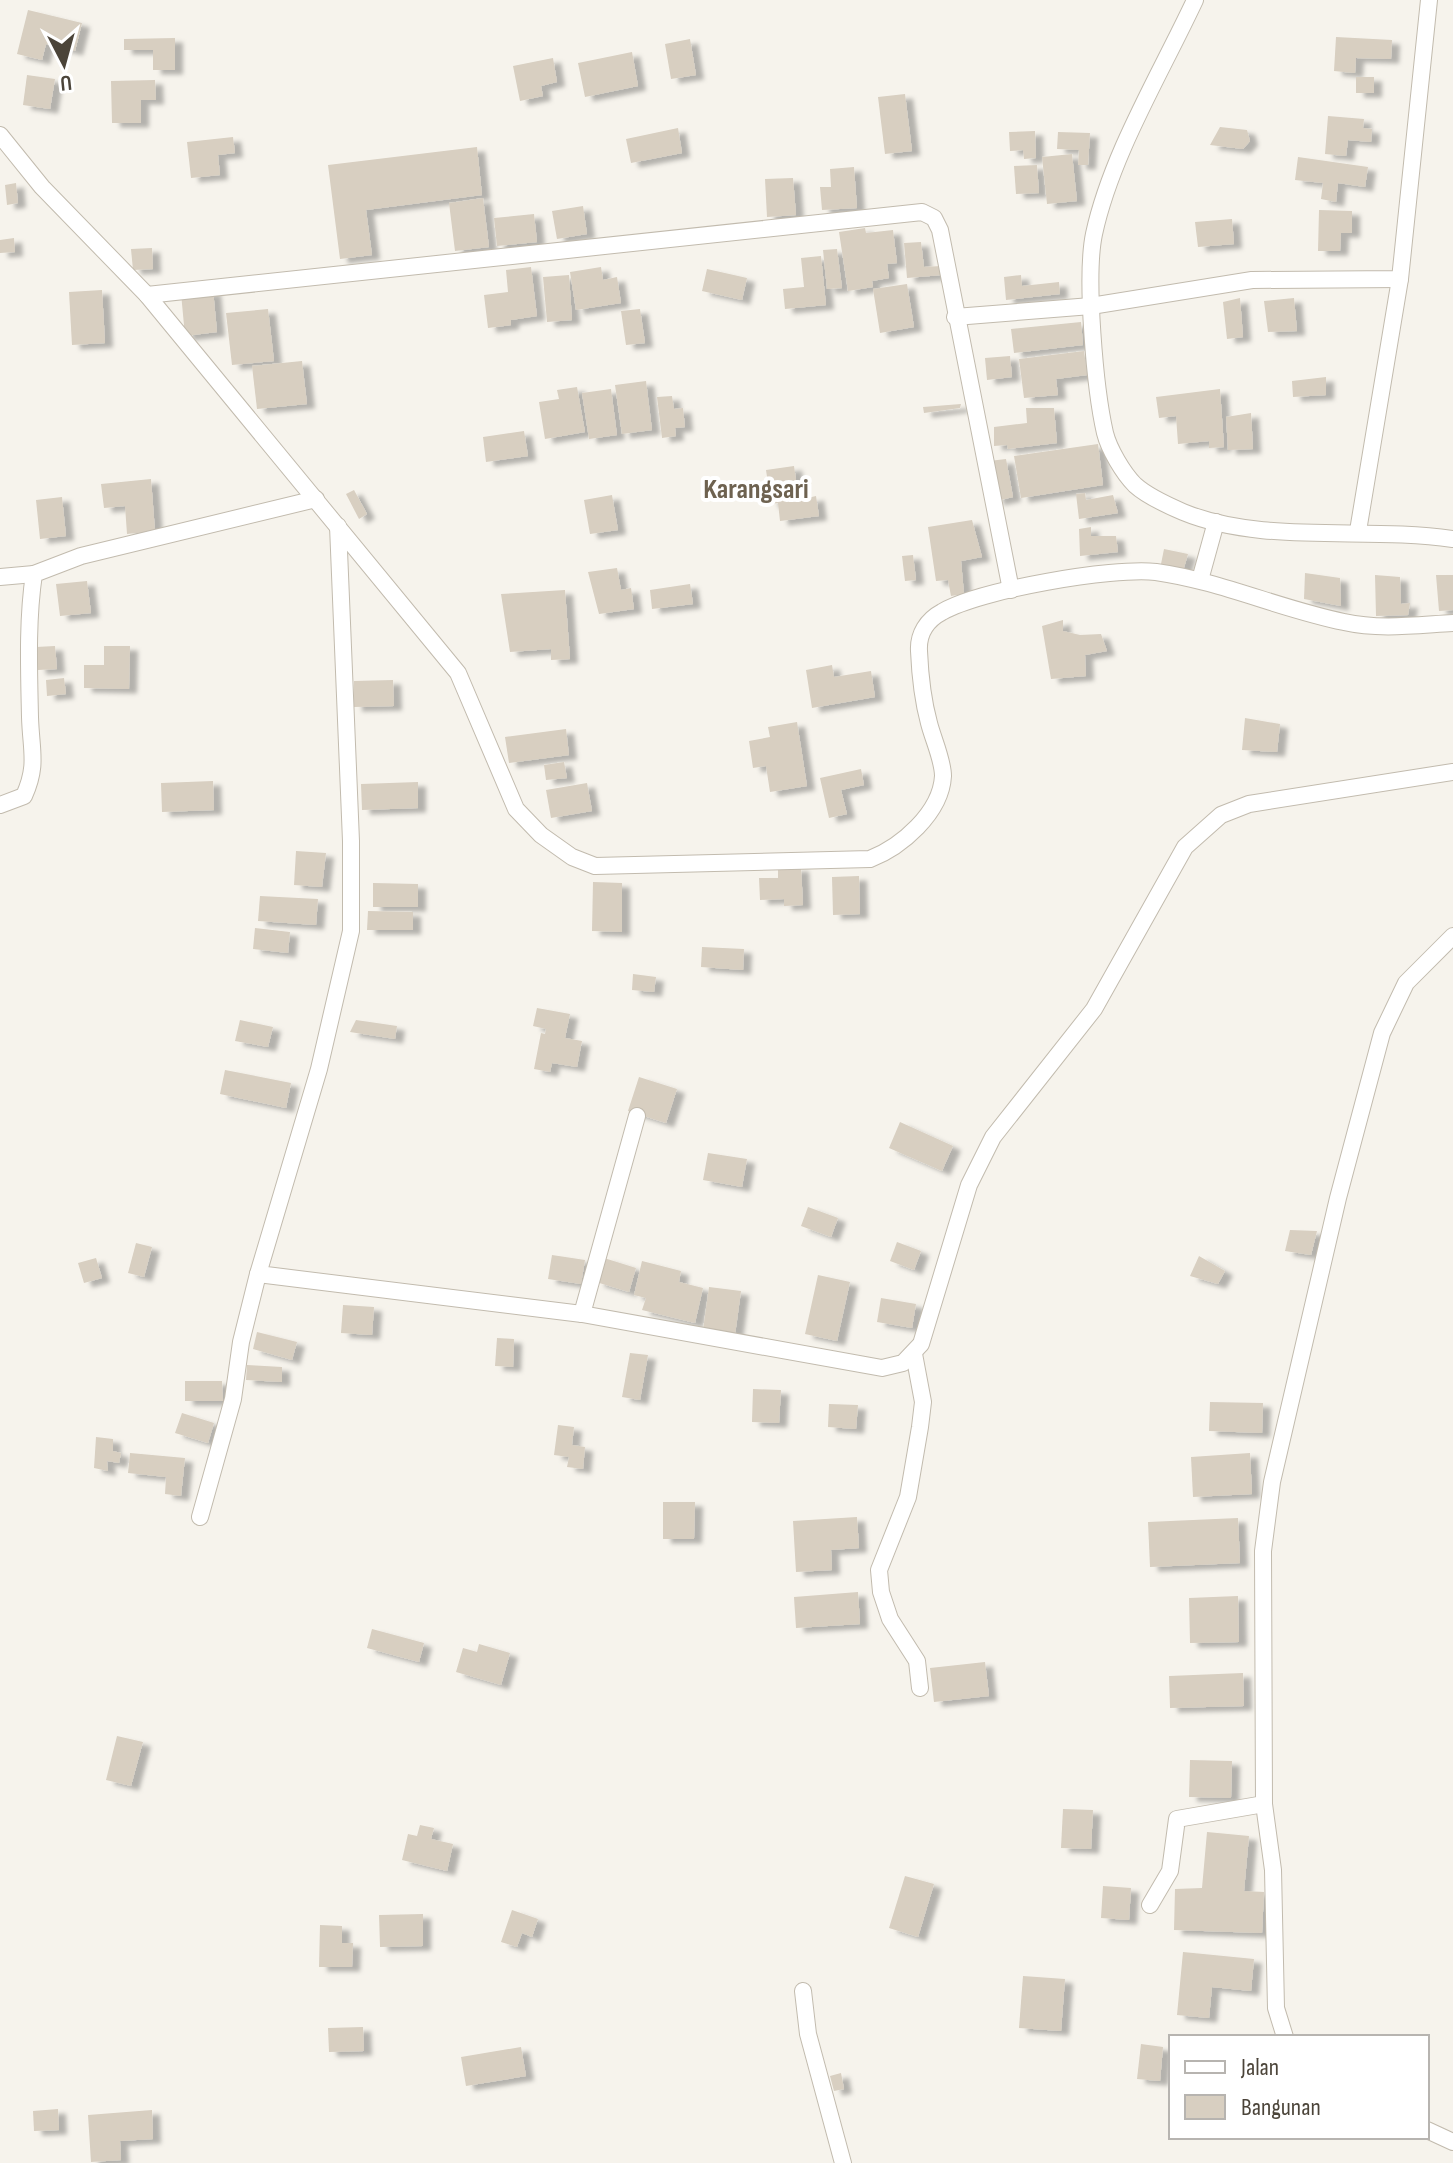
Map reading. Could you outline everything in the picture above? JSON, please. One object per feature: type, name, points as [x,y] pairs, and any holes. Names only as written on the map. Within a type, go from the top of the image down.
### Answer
[{"type":"street","points":[[1195,0],[1118,164],[1094,235],[1091,306],[1105,435],[1136,486],[1182,511],[1216,522],[1307,532],[1358,524],[1453,539]]},
{"type":"street","points":[[1358,524],[1400,279],[1429,0]]},
{"type":"street","points":[[0,135],[42,187],[147,295],[458,673],[516,809],[541,835],[572,857],[595,866],[870,859],[888,852],[915,829],[940,792],[943,774],[928,718],[919,662],[918,644],[923,630],[941,612],[1011,590],[1100,575],[1152,572],[1200,580],[1346,623],[1397,627],[1453,623]]},
{"type":"street","points":[[147,295],[922,212],[934,218],[940,230],[1011,590]]},
{"type":"street","points":[[955,317],[1091,306],[1252,280],[1400,279]]},
{"type":"street","points":[[0,577],[34,574],[81,556],[316,499]]},
{"type":"street","points":[[1200,580],[1216,522]]},
{"type":"street","points":[[200,1517],[233,1399],[241,1342],[258,1274],[319,1069],[351,931],[338,526]]},
{"type":"street","points":[[0,805],[24,796],[34,773],[30,644],[34,574]]},
{"type":"street","points":[[258,1274],[582,1314],[882,1368],[903,1363],[921,1344],[969,1185],[993,1137],[1094,1009],[1185,847],[1221,815],[1249,804],[1453,772]]},
{"type":"street","points":[[1284,2035],[1276,2008],[1273,1870],[1264,1804],[1263,1551],[1290,1399],[1382,1033],[1406,983],[1453,936]]},
{"type":"street","points":[[582,1314],[637,1116]]},
{"type":"street","points":[[914,1354],[923,1402],[920,1427],[908,1497],[879,1570],[881,1592],[890,1619],[917,1661],[920,1688]]},
{"type":"street","points":[[1150,1905],[1170,1871],[1177,1819],[1264,1804]]},
{"type":"street","points":[[803,1991],[808,2034],[843,2163]]},
{"type":"street","points":[[1429,2131],[1453,2142]]},
{"type":"building","points":[[28,10],[82,23],[75,51],[46,44],[42,60],[17,54]]},
{"type":"building","points":[[1336,37],[1392,40],[1391,59],[1356,58],[1355,73],[1334,71]]},
{"type":"building","points":[[175,38],[175,70],[153,70],[153,50],[124,50],[124,39]]},
{"type":"building","points":[[690,39],[696,75],[671,79],[665,44]]},
{"type":"building","points":[[632,52],[638,86],[585,97],[578,63]]},
{"type":"building","points":[[553,58],[557,82],[541,86],[543,96],[520,101],[513,66]]},
{"type":"building","points":[[27,75],[55,79],[50,109],[23,105]]},
{"type":"building","points":[[1356,77],[1374,77],[1374,93],[1356,93]]},
{"type":"building","points":[[155,80],[156,100],[141,100],[141,123],[112,123],[111,81]]},
{"type":"building","points":[[905,94],[912,151],[885,154],[878,97]]},
{"type":"building","points":[[1328,116],[1364,119],[1363,128],[1372,129],[1371,142],[1348,140],[1346,156],[1325,154]]},
{"type":"building","points":[[1220,127],[1247,130],[1250,141],[1243,149],[1210,145]]},
{"type":"building","points":[[678,128],[682,153],[631,163],[626,139]]},
{"type":"building","points":[[1035,131],[1036,158],[1024,159],[1023,150],[1010,151],[1009,132]]},
{"type":"building","points":[[1058,132],[1090,133],[1088,165],[1078,165],[1079,150],[1057,149]]},
{"type":"building","points":[[233,137],[235,153],[218,155],[220,175],[191,178],[187,142]]},
{"type":"building","points":[[477,147],[482,195],[366,210],[372,255],[340,259],[328,165]]},
{"type":"building","points":[[1072,154],[1077,201],[1047,204],[1042,157]]},
{"type":"building","points":[[1298,157],[1368,167],[1365,187],[1338,183],[1336,202],[1321,199],[1323,183],[1295,180]]},
{"type":"building","points":[[1037,165],[1039,193],[1016,194],[1014,166]]},
{"type":"building","points":[[854,167],[857,208],[822,210],[820,187],[831,187],[830,169]]},
{"type":"building","points":[[793,178],[796,215],[767,217],[765,179]]},
{"type":"building","points":[[16,183],[18,203],[7,205],[5,185]]},
{"type":"building","points":[[483,198],[489,247],[455,251],[449,203]]},
{"type":"building","points":[[583,206],[587,234],[557,239],[552,211]]},
{"type":"building","points":[[1319,210],[1352,211],[1352,233],[1341,233],[1340,251],[1318,251]]},
{"type":"building","points":[[534,214],[537,242],[497,246],[494,218]]},
{"type":"building","points":[[1232,219],[1234,244],[1198,247],[1195,222]]},
{"type":"building","points":[[865,228],[866,233],[893,230],[897,263],[887,264],[889,278],[872,281],[873,287],[848,291],[839,232]]},
{"type":"building","points":[[14,238],[15,252],[0,253],[0,240]]},
{"type":"building","points":[[921,242],[924,267],[941,266],[942,275],[907,278],[904,243]]},
{"type":"building","points":[[152,248],[153,269],[133,270],[131,249]]},
{"type":"building","points":[[837,249],[842,288],[827,289],[823,250]]},
{"type":"building","points":[[821,256],[826,305],[785,309],[783,289],[804,287],[801,258]]},
{"type":"building","points":[[531,267],[537,316],[511,320],[511,325],[488,328],[484,295],[508,292],[506,270]]},
{"type":"building","points":[[601,267],[603,280],[617,277],[621,303],[576,310],[570,272]]},
{"type":"building","points":[[707,269],[747,278],[742,300],[702,291]]},
{"type":"building","points":[[569,275],[572,320],[547,322],[543,277]]},
{"type":"building","points":[[1021,275],[1022,286],[1059,282],[1060,294],[1006,300],[1004,277]]},
{"type":"building","points":[[907,284],[914,327],[880,333],[873,289]]},
{"type":"building","points":[[102,290],[105,343],[72,345],[69,292]]},
{"type":"building","points":[[213,290],[217,332],[185,336],[181,293]]},
{"type":"building","points":[[1240,298],[1243,337],[1227,339],[1223,302]]},
{"type":"building","points":[[1294,298],[1297,331],[1268,332],[1264,301]]},
{"type":"building","points":[[268,309],[274,361],[232,365],[226,313]]},
{"type":"building","points":[[640,309],[645,343],[626,345],[621,311]]},
{"type":"building","points":[[1081,322],[1083,345],[1014,353],[1011,329]]},
{"type":"building","points":[[1084,351],[1087,375],[1056,379],[1058,395],[1024,398],[1019,359]]},
{"type":"building","points":[[1010,356],[1012,377],[987,380],[985,358]]},
{"type":"building","points":[[302,361],[307,404],[257,409],[252,366]]},
{"type":"building","points":[[1326,377],[1326,395],[1293,397],[1292,381]]},
{"type":"building","points":[[646,381],[652,430],[622,434],[615,385]]},
{"type":"building","points":[[577,387],[585,432],[545,439],[539,402],[559,399],[557,390]]},
{"type":"building","points":[[611,389],[617,435],[589,439],[582,393]]},
{"type":"building","points":[[1220,389],[1224,447],[1209,448],[1209,441],[1178,444],[1176,416],[1159,418],[1156,397]]},
{"type":"building","points":[[672,396],[674,409],[683,408],[685,427],[675,428],[676,436],[662,438],[657,397]]},
{"type":"building","points":[[961,404],[960,408],[924,413],[923,407]]},
{"type":"building","points":[[1026,408],[1054,408],[1057,443],[1008,449],[1007,445],[994,446],[994,427],[1027,423]]},
{"type":"building","points":[[1251,413],[1253,449],[1228,450],[1226,417]]},
{"type":"building","points":[[524,431],[528,456],[486,462],[483,437]]},
{"type":"building","points":[[1098,444],[1103,485],[1021,498],[1014,456]]},
{"type":"building","points":[[1006,459],[1013,497],[996,501],[989,461]]},
{"type":"building","points":[[794,466],[799,500],[816,496],[819,516],[780,521],[778,503],[771,504],[766,470]]},
{"type":"building","points":[[151,479],[155,531],[127,534],[125,506],[104,508],[101,484]]},
{"type":"building","points":[[354,490],[367,514],[359,519],[346,494]]},
{"type":"building","points":[[1085,493],[1086,500],[1113,495],[1118,513],[1079,519],[1076,494]]},
{"type":"building","points":[[612,495],[618,530],[590,534],[584,500]]},
{"type":"building","points":[[62,497],[66,536],[40,539],[36,500]]},
{"type":"building","points":[[972,520],[982,557],[961,561],[964,594],[951,596],[948,580],[936,581],[928,527]]},
{"type":"building","points":[[1091,527],[1091,536],[1116,536],[1118,552],[1080,556],[1079,529]]},
{"type":"building","points":[[1164,549],[1188,554],[1183,571],[1160,569]]},
{"type":"building","points":[[913,555],[916,580],[905,581],[902,556]]},
{"type":"building","points":[[617,568],[621,590],[631,588],[634,609],[599,614],[588,572]]},
{"type":"building","points":[[1305,573],[1340,578],[1341,606],[1304,599]]},
{"type":"building","points":[[1375,575],[1400,577],[1401,604],[1410,603],[1408,615],[1376,616]]},
{"type":"building","points":[[1436,575],[1453,575],[1453,610],[1439,611]]},
{"type":"building","points":[[87,581],[91,613],[60,616],[56,584]]},
{"type":"building","points":[[690,584],[693,604],[652,609],[650,590]]},
{"type":"building","points":[[565,590],[570,659],[551,660],[551,649],[510,652],[501,594]]},
{"type":"building","points":[[1063,620],[1063,631],[1080,635],[1101,634],[1107,651],[1085,655],[1086,676],[1051,679],[1042,626]]},
{"type":"building","points":[[55,646],[57,669],[38,670],[36,647]]},
{"type":"building","points":[[104,646],[130,646],[129,689],[84,688],[84,665],[104,665]]},
{"type":"building","points":[[832,665],[834,677],[871,671],[875,697],[812,708],[806,670]]},
{"type":"building","points":[[64,678],[66,694],[47,696],[46,680]]},
{"type":"building","points":[[393,680],[394,706],[354,707],[354,681]]},
{"type":"building","points":[[1245,718],[1280,724],[1277,752],[1242,750]]},
{"type":"building","points":[[797,722],[807,786],[770,792],[766,766],[753,768],[749,741],[770,737],[768,727]]},
{"type":"building","points":[[566,729],[569,755],[509,763],[505,737]]},
{"type":"building","points":[[564,762],[567,778],[546,780],[544,765]]},
{"type":"building","points":[[861,769],[864,785],[841,790],[847,814],[829,818],[820,778]]},
{"type":"building","points":[[213,781],[214,810],[162,812],[161,783]]},
{"type":"building","points":[[418,782],[418,808],[362,810],[361,784]]},
{"type":"building","points":[[587,783],[592,811],[551,818],[546,790]]},
{"type":"building","points":[[296,851],[326,853],[322,887],[294,885]]},
{"type":"building","points":[[801,867],[803,905],[784,906],[784,899],[760,900],[759,878],[778,878],[778,868]]},
{"type":"building","points":[[859,876],[860,914],[833,915],[832,877]]},
{"type":"building","points":[[593,882],[622,883],[622,932],[592,931]]},
{"type":"building","points":[[373,883],[418,884],[418,907],[373,907]]},
{"type":"building","points":[[260,896],[318,899],[316,925],[258,921]]},
{"type":"building","points":[[368,911],[413,912],[413,930],[367,930]]},
{"type":"building","points":[[255,928],[290,932],[288,953],[253,949]]},
{"type":"building","points":[[702,947],[744,949],[743,970],[701,967]]},
{"type":"building","points":[[633,974],[656,977],[654,992],[632,990]]},
{"type":"building","points":[[537,1008],[570,1014],[565,1038],[582,1041],[577,1067],[552,1063],[550,1072],[534,1069],[541,1033],[545,1034],[546,1029],[533,1026]]},
{"type":"building","points":[[240,1020],[273,1027],[268,1047],[235,1041]]},
{"type":"building","points":[[356,1020],[397,1026],[395,1039],[350,1032]]},
{"type":"building","points":[[225,1070],[291,1083],[286,1108],[220,1094]]},
{"type":"building","points":[[639,1077],[677,1089],[666,1123],[628,1111]]},
{"type":"building","points":[[900,1122],[953,1146],[942,1171],[889,1148]]},
{"type":"building","points":[[708,1153],[747,1159],[742,1187],[703,1180]]},
{"type":"building","points":[[808,1207],[838,1218],[831,1237],[801,1226]]},
{"type":"building","points":[[1290,1230],[1317,1231],[1311,1255],[1285,1251]]},
{"type":"building","points":[[897,1242],[921,1251],[914,1270],[890,1261]]},
{"type":"building","points":[[136,1243],[152,1247],[144,1277],[128,1273]]},
{"type":"building","points":[[552,1255],[585,1260],[581,1284],[548,1279]]},
{"type":"building","points":[[1199,1256],[1225,1271],[1218,1284],[1190,1276]]},
{"type":"building","points":[[96,1258],[102,1278],[84,1283],[78,1263]]},
{"type":"building","points":[[604,1258],[636,1268],[629,1292],[596,1282]]},
{"type":"building","points":[[642,1261],[681,1271],[679,1282],[703,1288],[695,1323],[642,1310],[646,1298],[634,1295]]},
{"type":"building","points":[[818,1275],[850,1282],[837,1341],[805,1334]]},
{"type":"building","points":[[709,1287],[741,1291],[735,1335],[703,1330]]},
{"type":"building","points":[[881,1298],[916,1304],[912,1328],[877,1322]]},
{"type":"building","points":[[343,1305],[374,1307],[372,1335],[341,1333]]},
{"type":"building","points":[[257,1332],[297,1342],[292,1360],[253,1349]]},
{"type":"building","points":[[497,1338],[514,1339],[513,1367],[495,1366]]},
{"type":"building","points":[[630,1353],[648,1355],[640,1400],[622,1397]]},
{"type":"building","points":[[247,1365],[282,1367],[282,1382],[246,1380]]},
{"type":"building","points":[[185,1381],[222,1381],[223,1401],[185,1401]]},
{"type":"building","points":[[753,1389],[781,1390],[779,1423],[752,1422]]},
{"type":"building","points":[[1210,1402],[1263,1403],[1262,1433],[1209,1431]]},
{"type":"building","points":[[829,1404],[858,1405],[856,1429],[828,1427]]},
{"type":"building","points":[[182,1413],[214,1423],[208,1443],[175,1433]]},
{"type":"building","points":[[558,1425],[574,1427],[572,1445],[585,1447],[583,1469],[567,1467],[569,1457],[554,1455]]},
{"type":"building","points":[[96,1437],[113,1439],[113,1451],[121,1453],[119,1463],[107,1461],[108,1471],[94,1468]]},
{"type":"building","points":[[130,1453],[185,1458],[181,1496],[165,1494],[166,1477],[128,1473]]},
{"type":"building","points":[[1250,1453],[1252,1494],[1193,1497],[1191,1457]]},
{"type":"building","points":[[663,1502],[695,1502],[694,1539],[663,1539]]},
{"type":"building","points":[[857,1517],[859,1548],[831,1550],[832,1570],[796,1572],[793,1521]]},
{"type":"building","points":[[1238,1518],[1240,1563],[1150,1567],[1148,1522]]},
{"type":"building","points":[[858,1592],[860,1624],[796,1628],[794,1597]]},
{"type":"building","points":[[1238,1596],[1239,1642],[1190,1643],[1189,1598]]},
{"type":"building","points":[[372,1629],[424,1643],[419,1662],[367,1648]]},
{"type":"building","points":[[479,1644],[510,1653],[501,1685],[456,1672],[463,1648],[477,1652]]},
{"type":"building","points":[[985,1662],[989,1696],[934,1702],[930,1668]]},
{"type":"building","points":[[1243,1673],[1244,1706],[1170,1708],[1169,1676]]},
{"type":"building","points":[[117,1736],[143,1742],[131,1786],[106,1780]]},
{"type":"building","points":[[1190,1760],[1232,1761],[1231,1798],[1189,1797]]},
{"type":"building","points":[[1063,1809],[1093,1810],[1091,1849],[1061,1848]]},
{"type":"building","points":[[420,1825],[434,1828],[431,1839],[453,1844],[447,1871],[402,1860],[408,1834],[417,1836]]},
{"type":"building","points":[[1207,1832],[1249,1836],[1244,1891],[1264,1892],[1262,1933],[1174,1930],[1175,1889],[1202,1888]]},
{"type":"building","points":[[905,1876],[934,1884],[918,1937],[889,1928]]},
{"type":"building","points":[[1103,1886],[1131,1888],[1129,1920],[1101,1918]]},
{"type":"building","points":[[512,1910],[538,1919],[532,1937],[522,1933],[517,1947],[501,1942]]},
{"type":"building","points":[[423,1914],[423,1946],[380,1947],[379,1915]]},
{"type":"building","points":[[320,1925],[342,1926],[342,1943],[353,1943],[352,1967],[319,1967]]},
{"type":"building","points":[[1183,1952],[1254,1959],[1251,1991],[1212,1987],[1209,2018],[1177,2015]]},
{"type":"building","points":[[1023,1976],[1065,1979],[1061,2031],[1019,2028]]},
{"type":"building","points":[[363,2027],[364,2051],[329,2052],[328,2028]]},
{"type":"building","points":[[1141,2044],[1163,2047],[1160,2081],[1137,2079]]},
{"type":"building","points":[[521,2047],[526,2076],[466,2086],[461,2057]]},
{"type":"building","points":[[841,2073],[844,2089],[834,2091],[830,2076]]},
{"type":"building","points":[[58,2109],[59,2130],[34,2131],[33,2111]]},
{"type":"building","points":[[152,2110],[153,2139],[120,2141],[121,2160],[91,2162],[88,2115]]},
{"type":"district","name":"Karangsari","points":[[756,489]]}]
